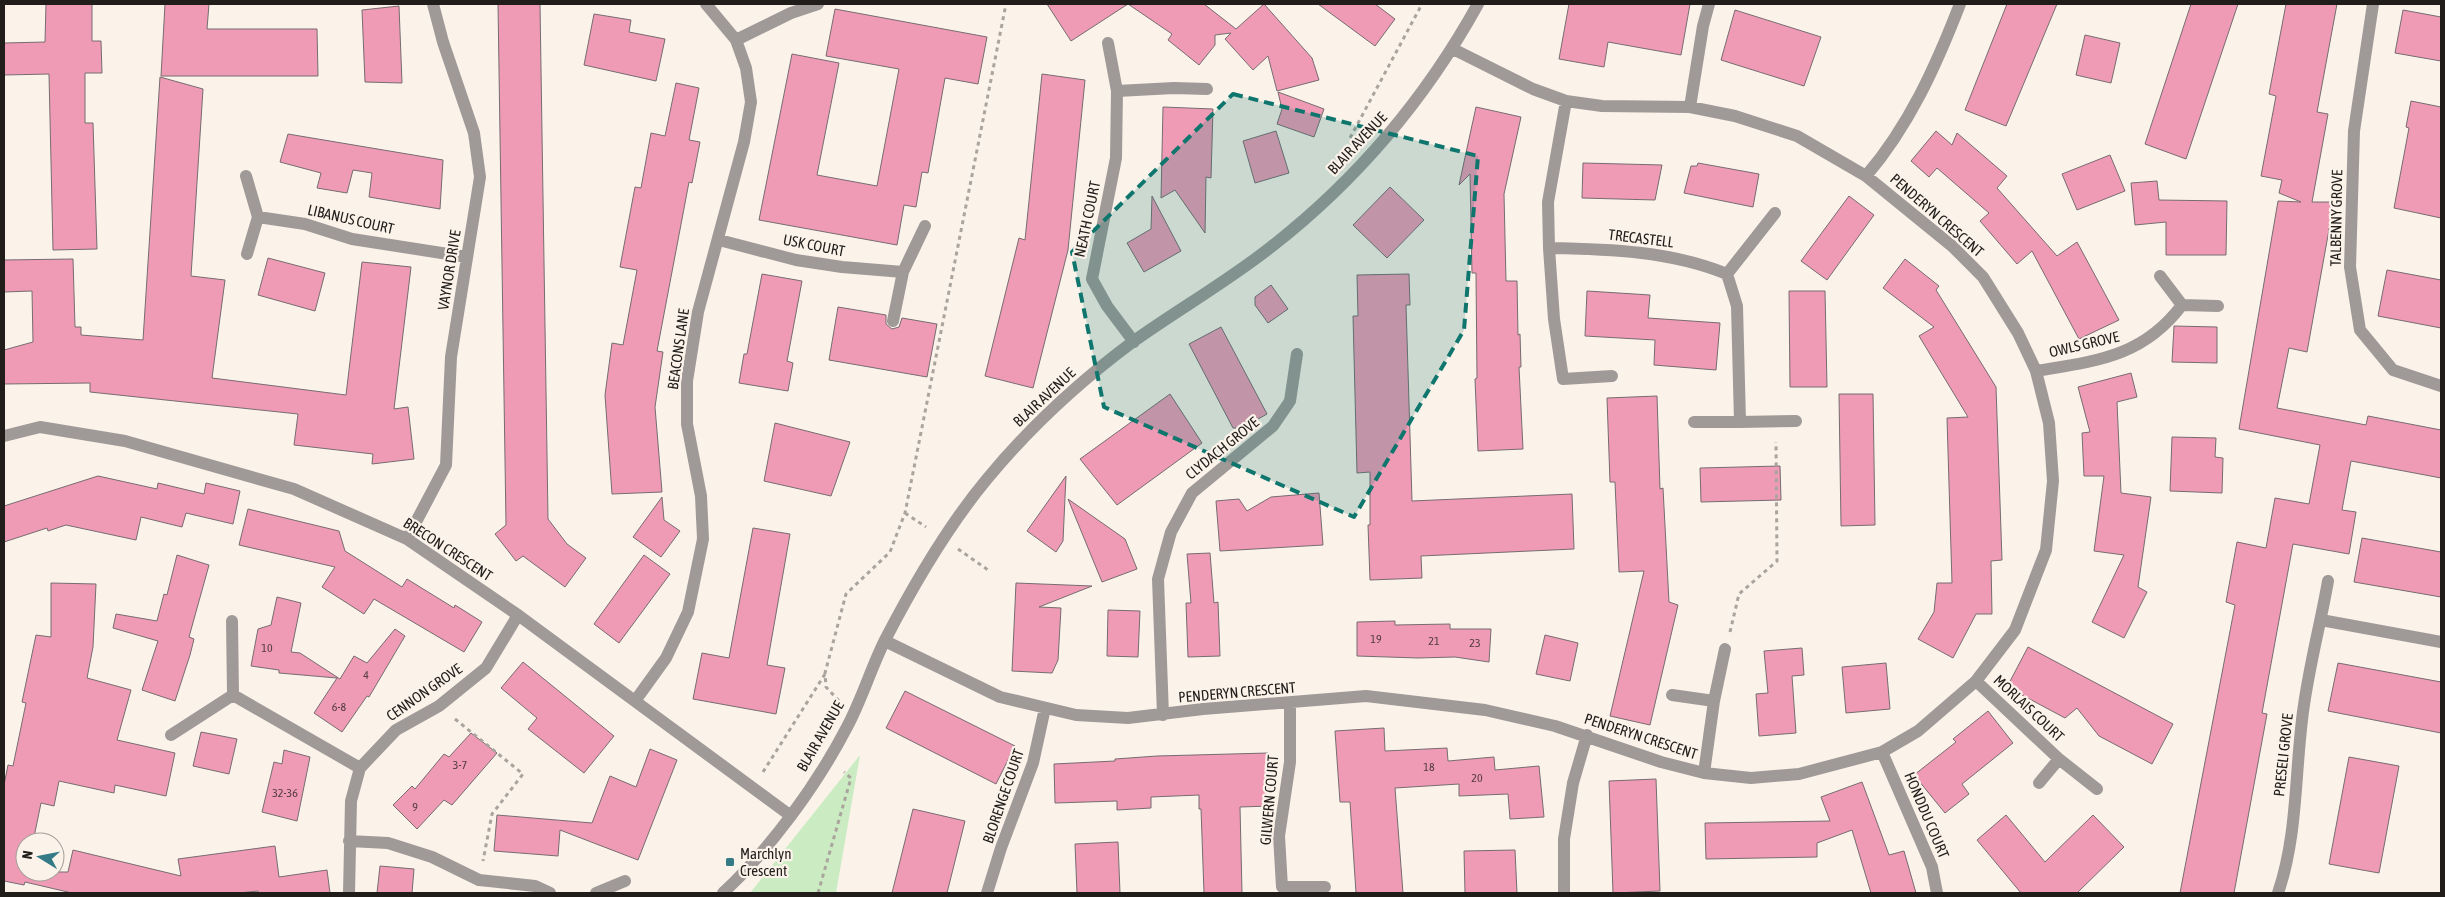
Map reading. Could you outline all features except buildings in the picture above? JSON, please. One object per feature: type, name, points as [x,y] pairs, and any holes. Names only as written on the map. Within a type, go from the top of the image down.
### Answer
[{"type":"street","name":"VAYNOR DRIVE","points":[[407,539],[446,465],[452,358],[480,177],[474,133],[443,42],[433,4]]},
{"type":"street","name":"BEACONS LANE","points":[[635,701],[666,658],[688,612],[703,540],[701,496],[687,424],[688,381],[698,312],[744,142],[751,102],[746,68],[736,40],[706,4]]},
{"type":"street","points":[[736,40],[791,13],[818,4]]},
{"type":"street","name":"BLAIR AVENUE","points":[[723,893],[745,873],[791,816],[828,758],[853,716],[885,641],[943,539],[985,481],[1032,427],[1102,366],[1270,247],[1311,214],[1369,157],[1416,102],[1453,48],[1478,4]]},
{"type":"street","points":[[1690,107],[1703,26],[1709,4]]},
{"type":"street","points":[[1866,176],[1888,150],[1918,100],[1941,53],[1960,4]]},
{"type":"street","name":"TALBENNY GROVE","points":[[2373,4],[2354,131],[2350,267],[2360,330],[2393,370],[2441,386]]},
{"type":"street","name":"NEATH COURT","points":[[1108,43],[1117,91],[1116,158],[1092,279],[1108,306],[1134,342]]},
{"type":"street","name":"PENDERYN CRESCENT","points":[[885,641],[1000,696],[1076,715],[1128,718],[1203,709],[1290,704],[1366,696],[1485,710],[1587,735],[1661,762],[1704,773],[1751,778],[1800,774],[1882,752],[1918,731],[1976,680],[2015,630],[2046,550],[2053,481],[2048,423],[2036,372],[2018,332],[1982,277],[1952,246],[1866,176],[1797,136],[1735,116],[1690,107],[1602,106],[1566,100],[1533,89],[1453,48]]},
{"type":"street","points":[[1117,91],[1174,88],[1207,89]]},
{"type":"street","points":[[1566,100],[1548,202],[1554,319],[1563,379],[1612,376]]},
{"type":"street","points":[[246,176],[258,217],[246,254]]},
{"type":"street","points":[[1740,422],[1737,306],[1727,274],[1775,212]]},
{"type":"street","name":"LIBANUS COURT","points":[[258,217],[305,224],[352,239],[467,257]]},
{"type":"street","points":[[893,320],[904,272],[925,226]]},
{"type":"street","name":"USK COURT","points":[[719,240],[796,260],[842,268],[904,272]]},
{"type":"street","name":"TRECASTELL","points":[[1549,248],[1641,252],[1703,264],[1727,274]]},
{"type":"street","points":[[2160,276],[2182,305],[2218,306]]},
{"type":"street","name":"OWLS GROVE","points":[[2036,372],[2085,363],[2133,348],[2167,325],[2182,305]]},
{"type":"street","name":"CLYDACH GROVE","points":[[1163,715],[1158,579],[1171,532],[1192,493],[1273,426],[1290,401],[1297,354]]},
{"type":"street","points":[[1694,422],[1796,421]]},
{"type":"street","name":"BRECON CRESCENT","points":[[4,436],[40,427],[125,440],[294,489],[407,539],[518,615],[791,816]]},
{"type":"street","name":"PRESELI GROVE","points":[[2278,893],[2283,878],[2293,823],[2302,718],[2328,581]]},
{"type":"street","name":"CENNON GROVE","points":[[349,893],[351,801],[360,768],[396,730],[439,706],[486,668],[518,615]]},
{"type":"street","points":[[232,620],[233,695]]},
{"type":"street","points":[[2321,620],[2441,642]]},
{"type":"street","points":[[1704,773],[1714,701],[1725,649]]},
{"type":"street","name":"MORLAIS COURT","points":[[1976,680],[2059,759],[2097,789]]},
{"type":"street","points":[[171,735],[233,695]]},
{"type":"street","points":[[233,695],[360,768]]},
{"type":"street","points":[[1672,695],[1714,701]]},
{"type":"street","name":"GILWERN COURT","points":[[1290,704],[1290,762],[1280,836],[1282,887],[1325,887]]},
{"type":"street","name":"BLORENGE COURT","points":[[987,893],[1033,763],[1045,708]]},
{"type":"street","points":[[1564,893],[1564,839],[1573,783],[1587,735]]},
{"type":"street","name":"HONDDU COURT","points":[[1882,752],[1932,867],[1937,893]]},
{"type":"street","name":"MORLAIS COURT","points":[[2038,783],[2059,759]]},
{"type":"street","points":[[349,841],[388,843],[432,857],[479,880],[535,886],[550,893]]},
{"type":"street","points":[[596,893],[625,881]]},
{"type":"path","points":[[853,716],[826,687],[826,673],[846,594],[890,552],[905,514],[1006,4]]},
{"type":"path","points":[[1369,157],[1350,138],[1422,4]]},
{"type":"path","points":[[1725,649],[1740,594],[1777,562],[1776,421]]},
{"type":"path","points":[[751,786],[767,767],[826,673]]},
{"type":"path","points":[[439,706],[523,774],[492,814],[479,880]]},
{"type":"path","points":[[818,893],[851,778],[828,758]]},
{"type":"highlighted area","points":[[1233,94],[1478,156],[1464,330],[1354,517],[1104,407],[1072,252]]},
{"type":"green space","points":[[860,755],[836,893],[750,893]]},
{"type":"place","name":"Marchlyn Crescent","points":[[730,862]]}]
